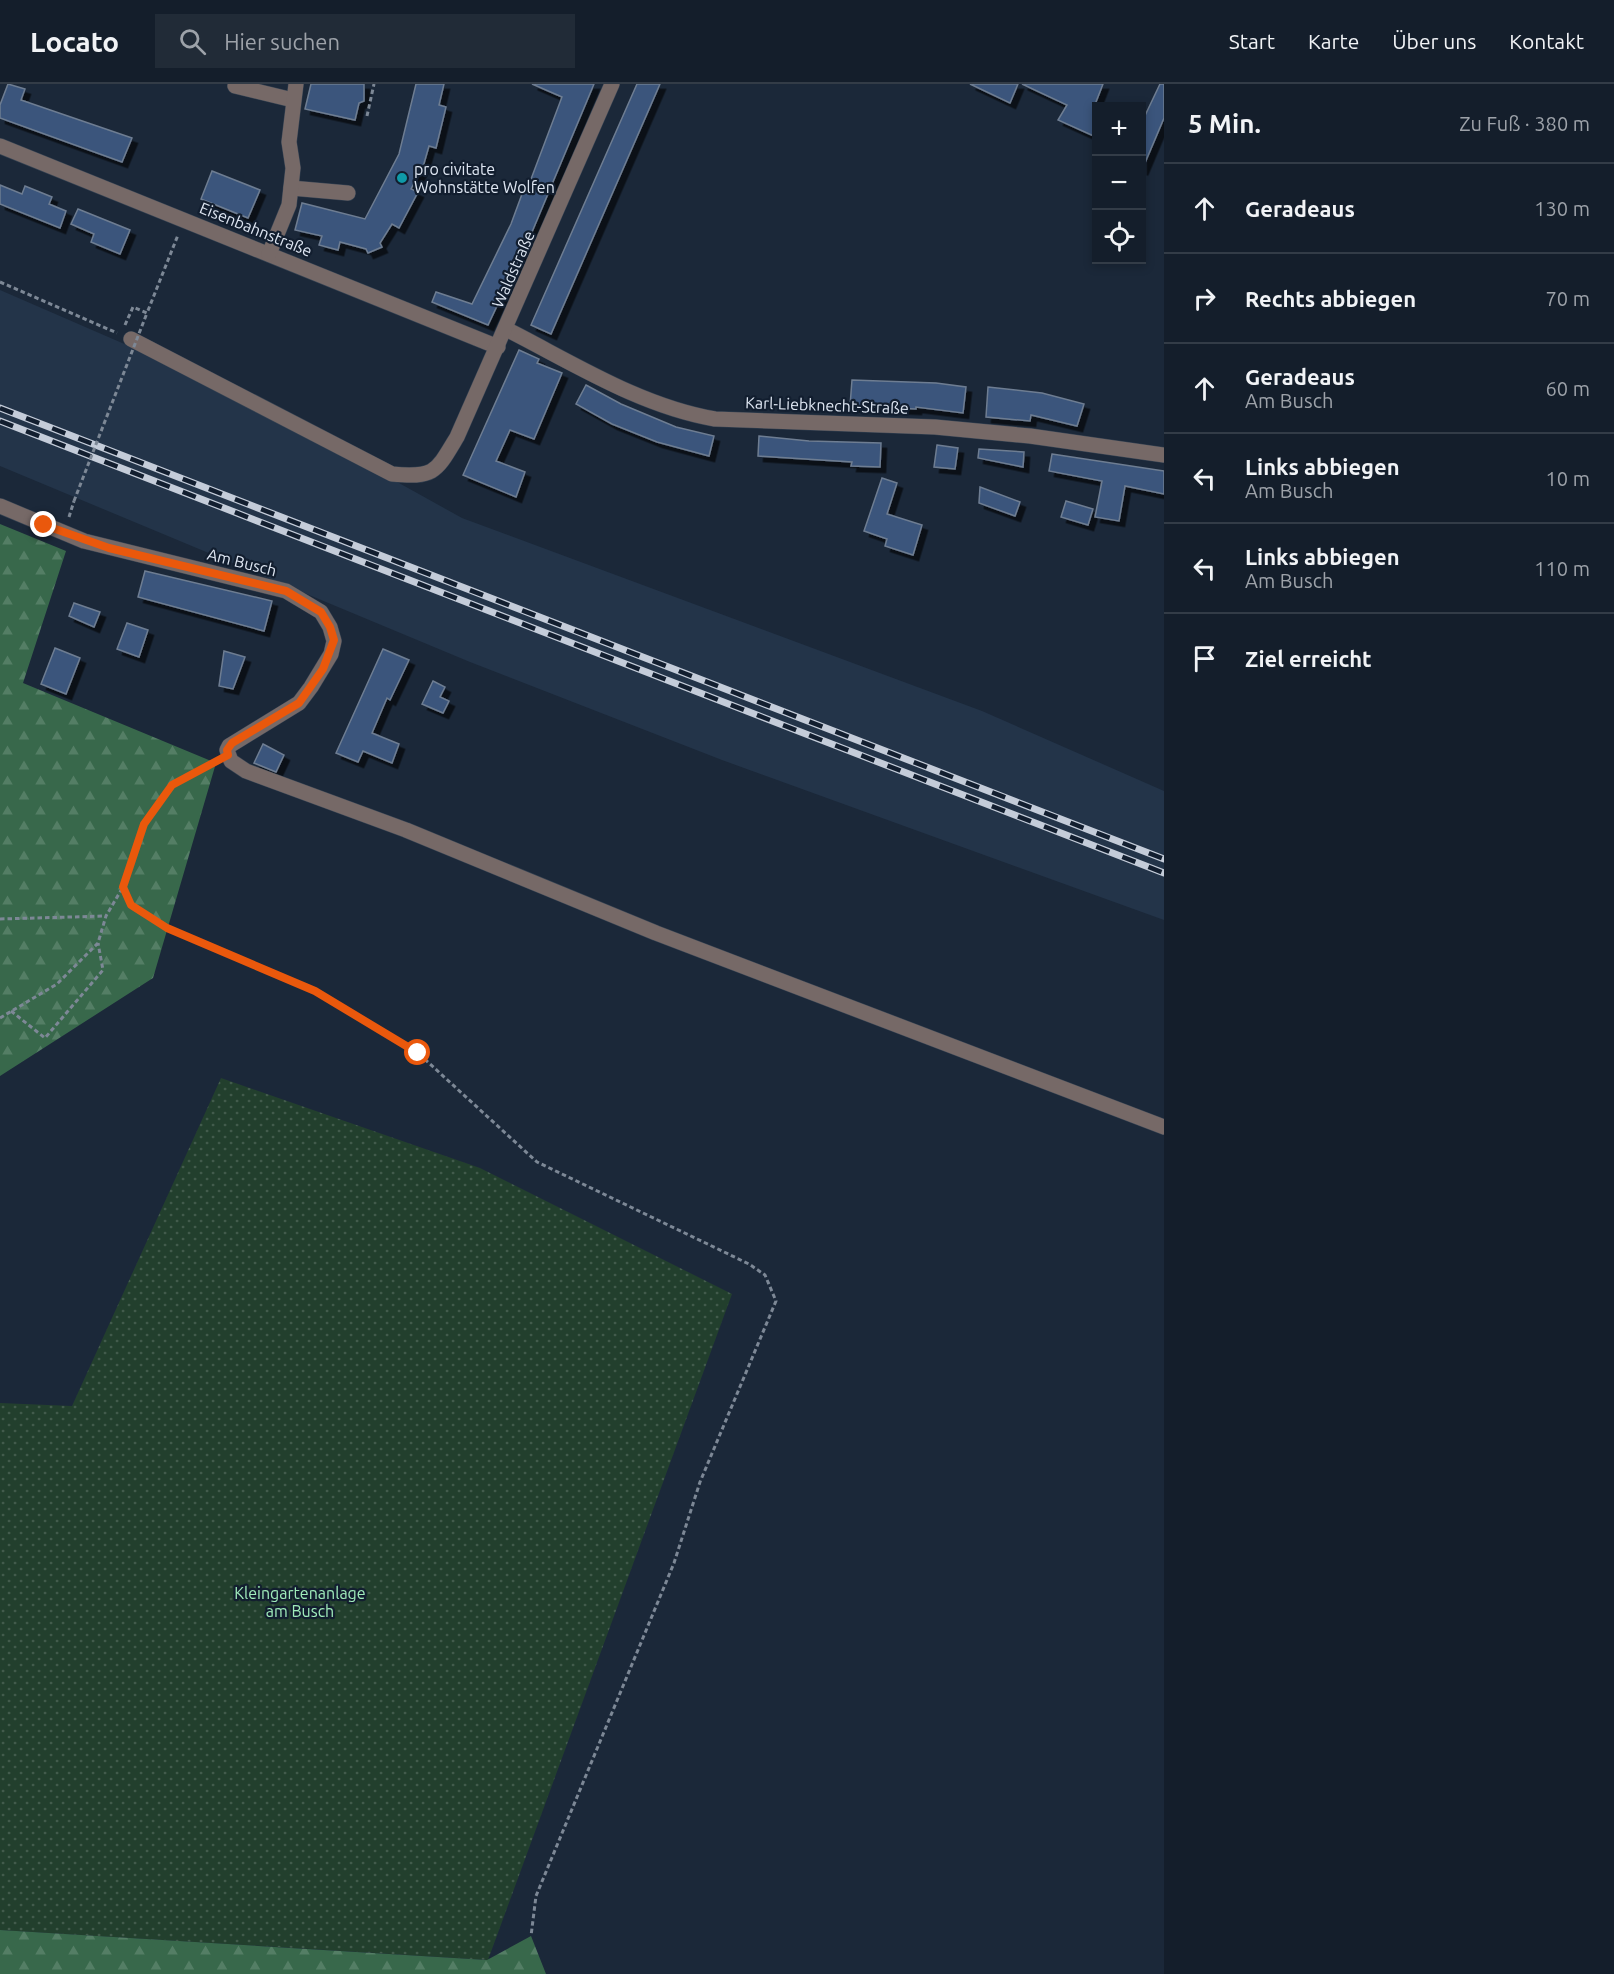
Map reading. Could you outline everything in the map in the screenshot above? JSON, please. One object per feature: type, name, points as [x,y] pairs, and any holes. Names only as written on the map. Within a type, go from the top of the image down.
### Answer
[{"type":"street","points":[[236,84],[235,86],[293,100]]},
{"type":"street","points":[[269,254],[289,205],[292,168],[289,142],[296,84]]},
{"type":"street","name":"Waldstraße","points":[[131,339],[392,474],[421,477],[440,466],[457,436],[612,84]]},
{"type":"street","name":"Eisenbahnstraße","points":[[0,146],[498,347]]},
{"type":"street","points":[[291,189],[315,188],[348,193]]},
{"type":"street","name":"Karl-Liebknecht-Straße","points":[[506,329],[649,400],[692,415],[715,419],[935,427],[1030,436],[1164,455]]},
{"type":"street","name":"Am Busch","points":[[0,506],[84,541],[286,591],[321,612],[330,627],[334,640],[323,669],[299,703],[232,743],[227,750],[228,755]]},
{"type":"street","points":[[228,755],[231,761],[246,771],[406,830],[656,933],[1164,1127]]},
{"type":"path","points":[[366,116],[374,84]]},
{"type":"path","points":[[74,501],[184,219]]},
{"type":"path","points":[[0,282],[121,334],[133,307],[147,313]]},
{"type":"path","points":[[11,1011],[45,1038],[103,970],[98,943],[106,916],[123,887],[144,824],[172,785],[228,755]]},
{"type":"path","points":[[123,887],[131,905],[167,928],[315,991],[418,1053],[537,1162],[749,1264],[765,1275],[776,1301],[700,1482],[674,1563],[536,1896],[531,1936]]},
{"type":"path","points":[[0,919],[106,916]]},
{"type":"path","points":[[0,1018],[57,984],[98,943]]},
{"type":"shaded area","points":[[0,290],[235,392],[462,518],[982,711],[1164,791],[1164,920],[722,760],[470,662],[0,466]]},
{"type":"green space","points":[[0,524],[66,551],[23,683],[216,763],[153,978],[0,1076]]},
{"type":"green space","name":"Kleingartenanlage am Busch","points":[[221,1078],[480,1168],[732,1294],[488,1960],[0,1930],[0,1403],[72,1406]]},
{"type":"green space","points":[[0,1930],[487,1960],[531,1936],[546,1974],[0,1974]]},
{"type":"building","points":[[8,84],[25,89],[21,100],[132,138],[122,162],[0,118],[0,105]]},
{"type":"building","points":[[311,84],[364,84],[364,101],[359,103],[355,120],[305,109]]},
{"type":"building","name":"pro civitate Wohnstätte Wolfen","points":[[416,84],[444,84],[439,105],[446,107],[436,148],[429,146],[423,167],[411,189],[418,192],[399,228],[392,224],[380,243],[382,247],[368,253],[366,249],[340,242],[338,250],[319,245],[322,236],[295,230],[302,203],[365,219],[399,154]]},
{"type":"building","points":[[532,84],[594,84],[532,232],[488,325],[432,302],[436,292],[472,304],[511,224],[525,186],[528,187],[562,97]]},
{"type":"building","points":[[637,84],[660,84],[551,334],[531,325]]},
{"type":"building","points":[[970,84],[1018,84],[1010,103]]},
{"type":"building","points":[[1022,84],[1103,84],[1096,102],[1092,102],[1092,135],[1058,120],[1067,105]]},
{"type":"building","points":[[1160,84],[1164,84],[1164,118],[1146,161],[1146,156],[1146,114]]},
{"type":"building","points":[[212,171],[260,190],[248,218],[201,199]]},
{"type":"building","points":[[0,185],[22,194],[25,186],[52,197],[49,204],[66,211],[60,228],[0,204]]},
{"type":"building","points":[[78,209],[130,230],[120,254],[91,242],[94,234],[71,224]]},
{"type":"building","points":[[519,350],[539,359],[537,363],[562,373],[534,439],[510,430],[496,461],[525,472],[516,497],[463,475]]},
{"type":"building","points":[[852,380],[936,383],[966,387],[963,413],[916,407],[916,409],[850,406]]},
{"type":"building","points":[[586,385],[621,404],[676,427],[714,436],[709,456],[657,442],[612,424],[576,404]]},
{"type":"building","points":[[988,387],[1042,393],[1084,404],[1077,426],[1031,415],[1030,421],[986,417]]},
{"type":"building","points":[[759,436],[809,441],[881,443],[880,467],[851,466],[852,462],[758,456]]},
{"type":"building","points":[[937,445],[958,448],[955,469],[934,467]]},
{"type":"building","points":[[979,449],[1024,452],[1023,467],[978,458]]},
{"type":"building","points":[[1052,454],[1164,471],[1164,494],[1125,486],[1119,521],[1095,517],[1102,481],[1049,471]]},
{"type":"building","points":[[882,478],[897,483],[887,514],[922,525],[913,555],[885,546],[887,539],[864,531]]},
{"type":"building","points":[[980,487],[1020,502],[1015,516],[979,503]]},
{"type":"building","points":[[1066,501],[1093,509],[1088,525],[1061,517]]},
{"type":"building","points":[[145,571],[272,601],[264,631],[138,597]]},
{"type":"building","points":[[74,603],[100,612],[94,627],[69,616]]},
{"type":"building","points":[[127,623],[148,630],[139,657],[117,649]]},
{"type":"building","points":[[55,648],[80,658],[66,694],[41,684]]},
{"type":"building","points":[[383,649],[409,660],[390,700],[387,698],[372,733],[399,744],[392,763],[363,751],[358,762],[336,753]]},
{"type":"building","points":[[224,651],[245,657],[233,689],[219,686]]},
{"type":"building","points":[[433,681],[445,687],[440,697],[449,701],[443,713],[422,704]]},
{"type":"building","points":[[263,744],[284,755],[276,772],[254,763]]},
{"type":"railway","points":[[0,408],[1164,859]]},
{"type":"railway","points":[[0,421],[1164,873]]},
{"type":"place","name":"pro civitate Wohnstätte Wolfen","points":[[402,178]]},
{"type":"route","points":[[44,525],[109,548],[286,591],[321,612],[330,627],[334,640],[331,654],[311,687],[299,703],[232,743],[227,750],[228,755],[172,785],[144,824],[123,887],[131,905],[167,928],[315,991],[418,1053]]}]
